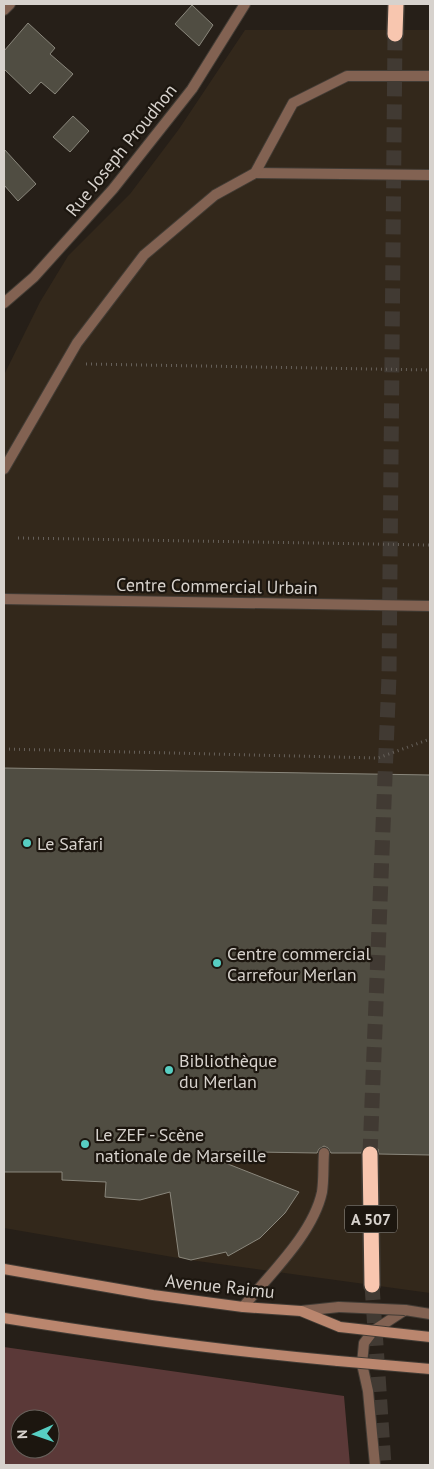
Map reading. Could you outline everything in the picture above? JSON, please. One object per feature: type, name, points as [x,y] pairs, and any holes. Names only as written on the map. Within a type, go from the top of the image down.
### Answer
[{"type":"highway","points":[[396,4],[396,34]]},
{"type":"highway","name":"A 507","points":[[370,1154],[372,1285]]},
{"type":"street","points":[[4,10],[10,4]]},
{"type":"street","name":"Rue Joseph Proudhon","points":[[4,303],[34,277],[113,189],[192,89],[245,4]]},
{"type":"street","points":[[255,173],[293,103],[347,76],[430,76]]},
{"type":"street","points":[[4,469],[77,343],[144,255],[215,195],[255,173],[430,175]]},
{"type":"street","name":"Centre Commercial Urbain","points":[[4,599],[430,606]]},
{"type":"street","points":[[243,1307],[304,1234],[314,1216],[322,1191],[324,1153]]},
{"type":"street","name":"Avenue Raimu","points":[[4,1269],[153,1295],[243,1307],[301,1311],[340,1327],[430,1338]]},
{"type":"street","points":[[301,1311],[339,1307],[405,1310],[430,1314]]},
{"type":"street","points":[[375,1465],[368,1391],[362,1364],[364,1343],[373,1330],[405,1310]]},
{"type":"street","points":[[4,1318],[170,1342],[362,1364],[430,1369]]},
{"type":"path","points":[[76,364],[430,370]]},
{"type":"path","points":[[18,538],[430,545]]},
{"type":"path","points":[[4,749],[378,758],[430,738]]},
{"type":"shaded area","points":[[245,30],[430,30],[430,1293],[190,1260],[4,1228],[4,375],[40,302],[68,256],[130,194],[179,129]]},
{"type":"shaded area","points":[[4,1347],[344,1396],[350,1465],[4,1465]]},
{"type":"building","points":[[192,5],[213,25],[199,46],[175,24]]},
{"type":"building","points":[[28,23],[55,48],[50,54],[73,74],[55,94],[41,82],[30,94],[4,69],[4,51]]},
{"type":"building","points":[[73,116],[89,131],[70,152],[53,137]]},
{"type":"building","points":[[4,149],[36,184],[18,201],[4,185]]},
{"type":"building","name":"Centre commercial Carrefour Merlan","points":[[4,768],[430,775],[430,1155],[379,1154],[378,1149],[370,1145],[365,1146],[361,1153],[331,1153],[324,1146],[317,1153],[195,1151],[299,1192],[285,1213],[260,1238],[228,1256],[226,1252],[191,1260],[179,1257],[170,1192],[140,1200],[105,1197],[106,1182],[62,1180],[62,1172],[4,1172]]},
{"type":"tunnel","points":[[370,1154],[389,676],[395,34]]},
{"type":"tunnel","points":[[372,1285],[384,1465]]},
{"type":"place","name":"Le Safari","points":[[27,843]]},
{"type":"place","name":"Centre commercial Carrefour Merlan","points":[[217,963]]},
{"type":"place","name":"Bibliothèque du Merlan","points":[[169,1070]]},
{"type":"place","name":"Le ZEF - Scène nationale de Marseille","points":[[85,1144]]}]
